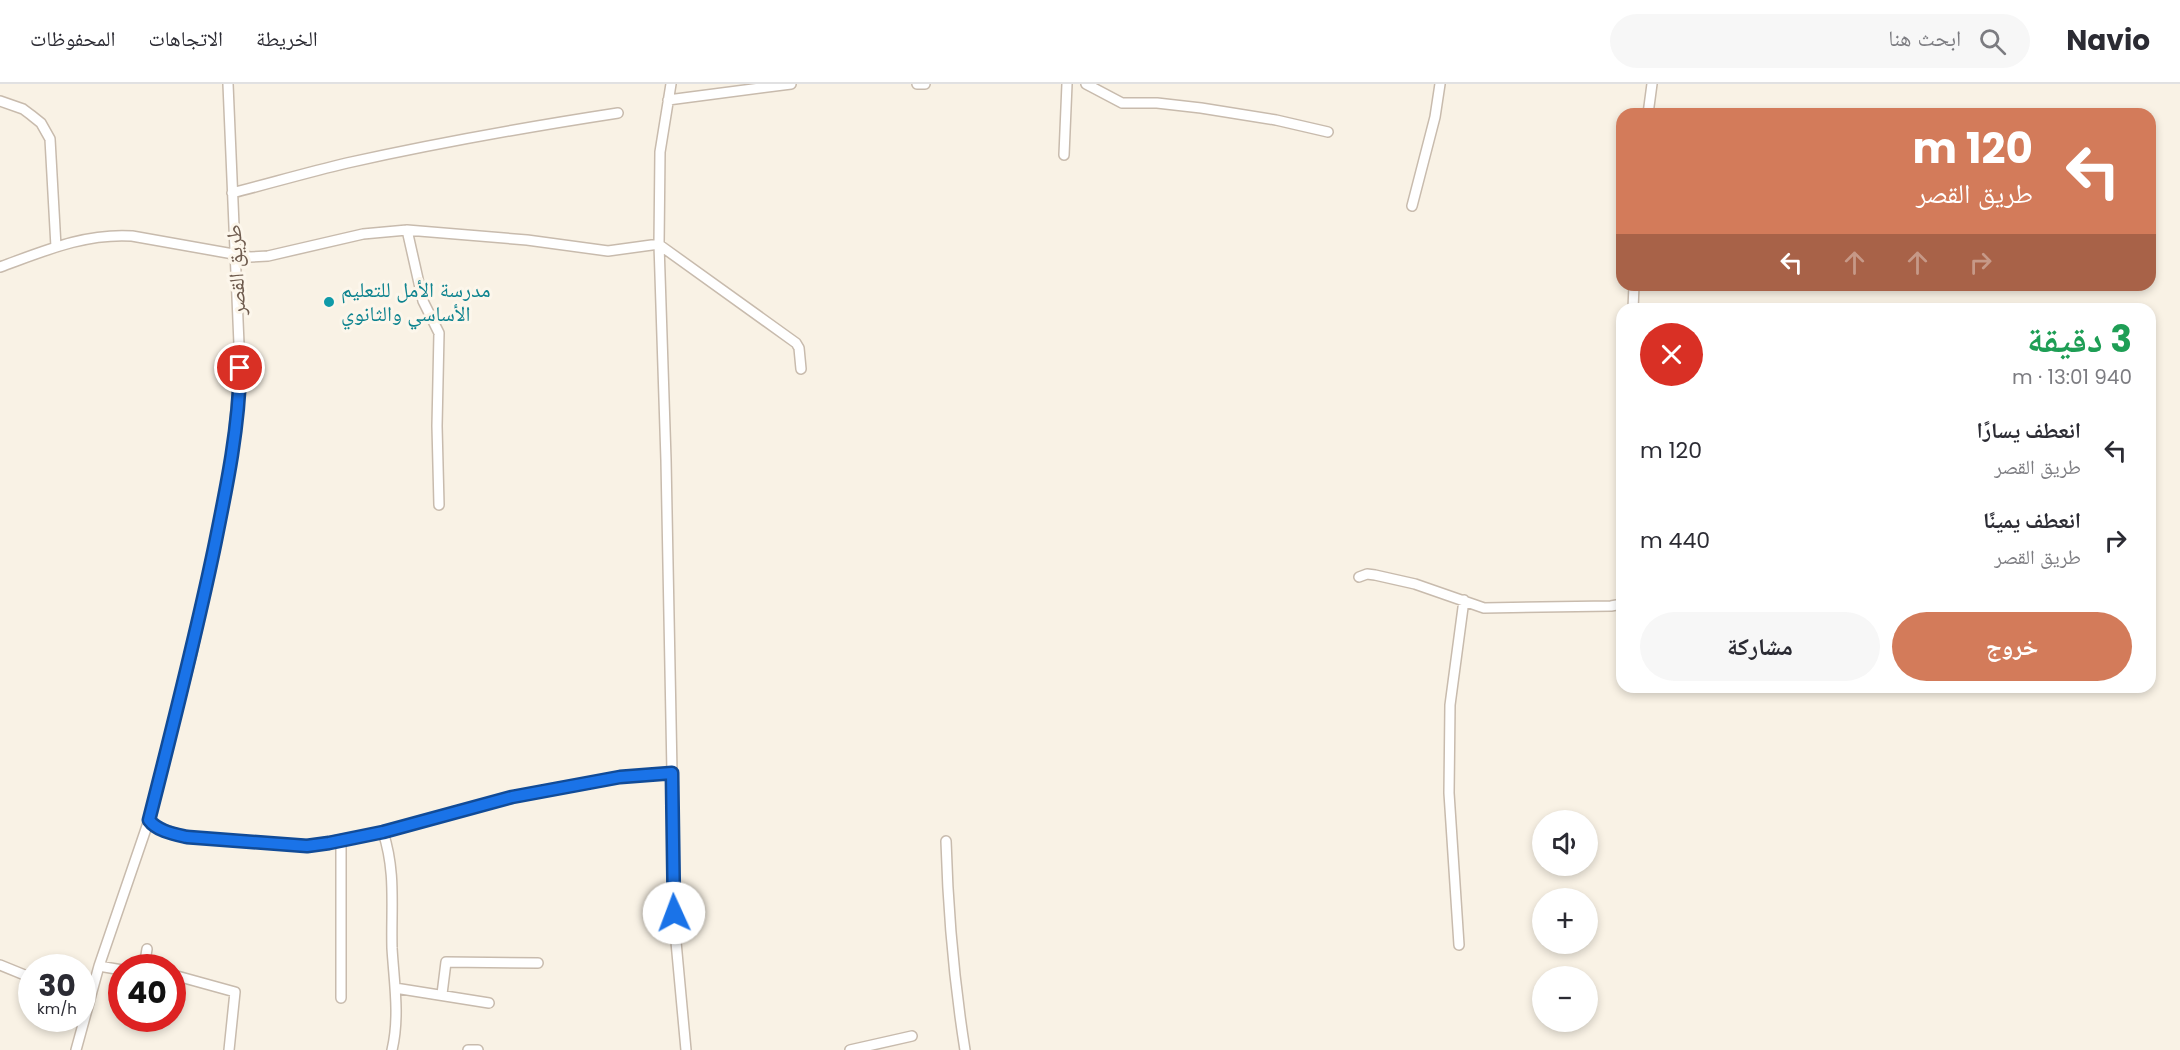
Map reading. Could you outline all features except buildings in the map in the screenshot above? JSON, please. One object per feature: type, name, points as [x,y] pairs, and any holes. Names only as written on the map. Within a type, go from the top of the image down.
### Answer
[{"type":"street","name":"طريق القصر","points":[[96,973],[149,820],[192,652],[230,464],[240,380],[228,84]]},
{"type":"street","points":[[671,84],[660,152],[660,245],[675,931],[686,1050]]},
{"type":"street","points":[[668,100],[791,84]]},
{"type":"street","points":[[917,84],[925,84]]},
{"type":"street","points":[[1064,155],[1067,84]]},
{"type":"street","points":[[1086,84],[1122,103],[1157,102],[1202,108],[1284,121],[1328,132]]},
{"type":"street","points":[[1412,206],[1435,117],[1440,84]]},
{"type":"street","points":[[1649,108],[1652,84]]},
{"type":"street","points":[[0,101],[23,109],[31,115],[41,123],[50,140],[56,247]]},
{"type":"street","points":[[232,194],[345,164],[419,148],[507,130],[618,113]]},
{"type":"street","points":[[407,230],[423,302],[439,333],[437,426],[439,505]]},
{"type":"street","points":[[0,267],[82,238],[113,235],[132,236],[250,257],[268,256],[363,234],[407,230],[527,240],[608,251],[660,245],[796,343],[799,348],[801,369]]},
{"type":"street","points":[[1359,577],[1367,574],[1415,584],[1484,608],[1616,605]]},
{"type":"street","points":[[1459,945],[1449,793],[1450,705],[1464,600]]},
{"type":"street","points":[[149,820],[156,827],[170,833],[198,838],[307,846],[383,832],[512,797],[620,777],[672,773]]},
{"type":"street","points":[[383,832],[392,868],[391,918],[396,1022],[392,1050]]},
{"type":"street","points":[[340,841],[340,998]]},
{"type":"street","points":[[946,841],[948,899],[964,1050]]},
{"type":"street","points":[[146,954],[147,949]]},
{"type":"street","points":[[442,994],[446,962],[538,963]]},
{"type":"street","points":[[0,965],[18,972]]},
{"type":"street","points":[[99,966],[108,968]]},
{"type":"street","points":[[186,979],[235,992],[229,1050]]},
{"type":"street","points":[[395,988],[489,1003]]},
{"type":"street","name":"طريق القصر","points":[[76,1050],[80,1032]]},
{"type":"street","points":[[850,1050],[912,1036]]},
{"type":"street","points":[[468,1050],[478,1050]]},
{"type":"place","name":"مدرسة الأمل للتعليم الأساسي والثانوي","points":[[329,302]]},
{"type":"route","points":[[240,368],[237,412],[225,497],[192,652],[149,820],[152,824],[170,833],[187,837],[307,846],[383,832],[512,797],[620,777],[672,773],[674,913]]}]
